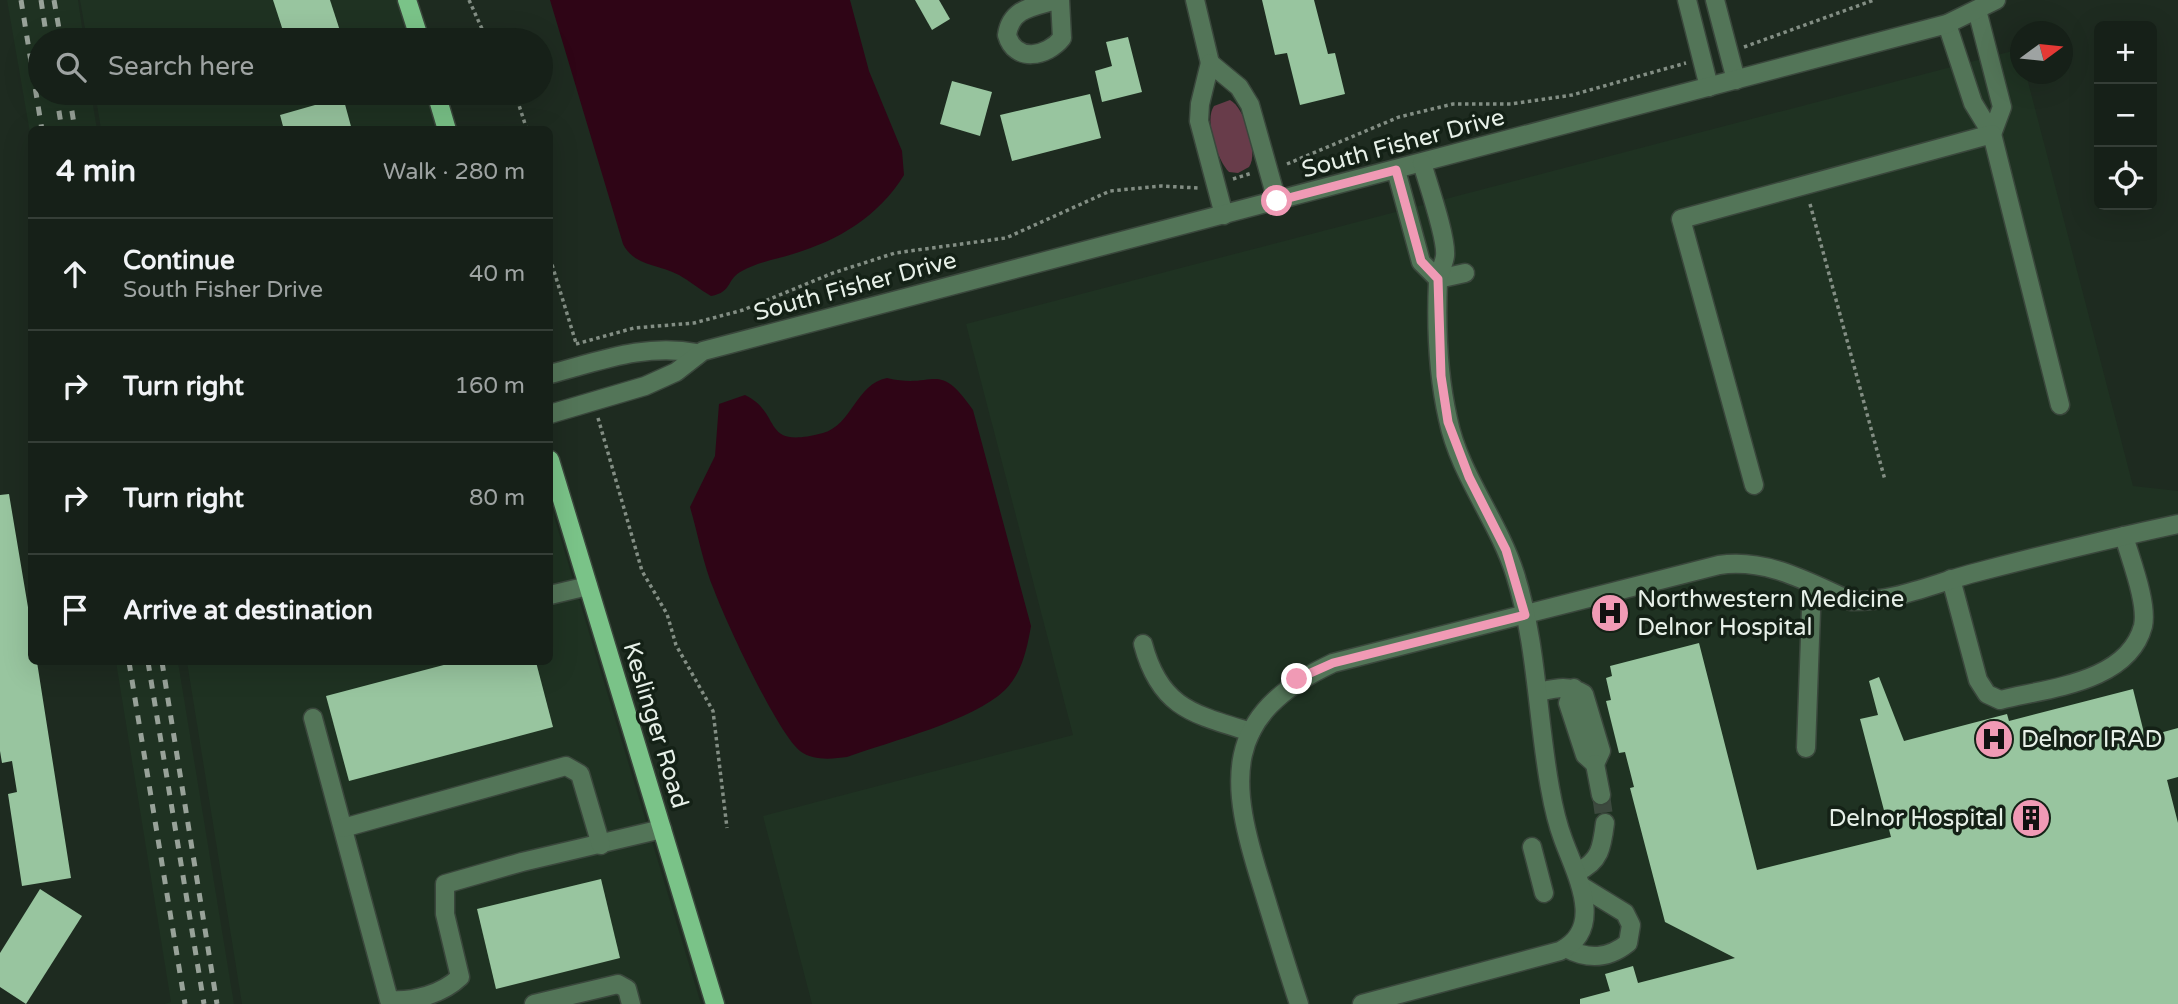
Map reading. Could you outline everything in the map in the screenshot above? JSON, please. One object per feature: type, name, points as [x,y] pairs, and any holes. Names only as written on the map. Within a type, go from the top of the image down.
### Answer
[{"type":"main road","points":[[407,0],[416,28]]},
{"type":"main road","points":[[440,105],[446,126]]},
{"type":"main road","name":"Keslinger Road","points":[[553,470],[715,1004]]},
{"type":"street","points":[[1195,0],[1210,64],[1200,104],[1199,121],[1224,215]]},
{"type":"street","points":[[1687,0],[1709,87]]},
{"type":"street","points":[[1715,0],[1736,80]]},
{"type":"street","name":"South Fisher Drive","points":[[553,373],[640,351],[669,348],[700,352],[748,340],[1947,24],[1996,0]]},
{"type":"street","points":[[1977,10],[2002,107],[1992,134]]},
{"type":"street","points":[[1947,24],[1973,103],[1992,134],[2060,405]]},
{"type":"street","points":[[1210,64],[1239,88],[1250,105],[1277,201]]},
{"type":"street","points":[[1754,485],[1681,219],[1992,134]]},
{"type":"street","points":[[1362,1004],[1566,948],[1575,943],[1583,931],[1584,915],[1579,879],[1554,810],[1539,692],[1525,615],[1506,550],[1469,477],[1448,422],[1441,376],[1438,279],[1446,254],[1422,163]]},
{"type":"street","points":[[1396,170],[1421,261],[1438,279]]},
{"type":"street","points":[[1438,279],[1465,273]]},
{"type":"street","name":"South Fisher Drive","points":[[553,413],[645,386],[676,372],[700,352]]},
{"type":"street","points":[[1298,1004],[1249,845],[1240,804],[1239,768],[1251,732],[1273,701],[1297,679],[1333,663],[1741,562],[1778,569],[1851,601],[1867,601],[2178,524]]},
{"type":"street","points":[[1951,579],[1978,680],[1987,694],[2000,700],[2096,675],[2115,664],[2132,646],[2143,625],[2142,603],[2124,536]]},
{"type":"street","points":[[1806,748],[1812,584]]},
{"type":"street","points":[[553,594],[588,586]]},
{"type":"street","points":[[1143,644],[1150,671],[1167,696],[1199,715],[1251,732]]},
{"type":"street","points":[[1539,692],[1566,686],[1574,688],[1568,703],[1585,755],[1595,764],[1601,795]]},
{"type":"street","points":[[313,718],[389,1000],[405,1001],[448,989],[460,977],[445,914],[445,884],[522,862],[662,829]]},
{"type":"street","points":[[343,828],[566,766],[580,774],[601,845]]},
{"type":"street","points":[[1579,879],[1599,856],[1605,823]]},
{"type":"street","points":[[1532,847],[1544,893]]},
{"type":"street","points":[[1566,948],[1587,957],[1612,954],[1628,943],[1631,934],[1625,913],[1579,879]]},
{"type":"street","points":[[534,1004],[618,984],[627,989],[631,1004]]},
{"type":"path","points":[[469,0],[482,28]]},
{"type":"path","points":[[1728,51],[1874,0]]},
{"type":"path","points":[[576,344],[634,328],[694,323],[743,310],[833,273],[895,253],[1006,238],[1110,191],[1161,186],[1200,188],[1216,184],[1292,162],[1399,117],[1453,104],[1511,104],[1572,95],[1702,59]]},
{"type":"path","points":[[519,105],[526,126]]},
{"type":"path","points":[[1806,185],[1885,480]]},
{"type":"path","points":[[553,268],[582,366]]},
{"type":"path","points":[[592,400],[613,460],[618,493],[642,572],[667,614],[676,645],[713,711],[727,828]]},
{"type":"shaded area","points":[[7,0],[78,0],[82,28],[28,28],[28,105],[93,105],[96,126],[29,126]]},
{"type":"shaded area","points":[[80,0],[398,0],[406,28],[85,28]]},
{"type":"shaded area","points":[[550,0],[850,0],[869,71],[902,151],[904,175],[882,203],[856,225],[826,242],[748,268],[737,274],[723,292],[718,294],[711,296],[671,271],[640,261],[633,257],[623,244]]},
{"type":"shaded area","name":"Northwestern Medicine Delnor Hospital","points":[[2010,52],[2010,84],[2029,84],[2133,486],[2178,491],[2178,1004],[812,1004],[763,816],[1073,735],[966,324]]},
{"type":"shaded area","points":[[1230,100],[1241,112],[1251,142],[1252,160],[1249,167],[1238,173],[1229,172],[1224,166],[1216,150],[1210,121],[1214,106]]},
{"type":"shaded area","points":[[97,105],[430,105],[436,126],[100,126]]},
{"type":"shaded area","points":[[887,378],[903,381],[943,380],[961,394],[973,410],[1031,626],[1023,660],[1016,676],[1005,690],[991,701],[953,721],[847,757],[817,758],[800,751],[790,740],[753,675],[710,580],[690,507],[715,456],[719,404],[745,395],[765,411],[780,433],[789,437],[803,437],[833,429],[868,388]]},
{"type":"shaded area","points":[[553,513],[701,1004],[242,1004],[187,665],[553,665]]},
{"type":"shaded area","points":[[116,665],[178,665],[234,1004],[164,1004],[171,1002]]},
{"type":"building","points":[[273,0],[330,0],[339,28],[282,28]]},
{"type":"building","points":[[915,0],[939,0],[950,19],[932,30]]},
{"type":"building","points":[[1262,0],[1314,0],[1328,54],[1335,53],[1345,94],[1300,105],[1287,53],[1275,55]]},
{"type":"building","points":[[1128,37],[1142,92],[1102,102],[1095,71],[1112,66],[1106,42]]},
{"type":"building","points":[[952,81],[992,92],[980,136],[940,124]]},
{"type":"building","points":[[1090,94],[1101,138],[1012,161],[1000,115]]},
{"type":"building","points":[[315,105],[345,105],[351,126],[283,126],[280,115]]},
{"type":"building","points":[[9,494],[28,607],[28,665],[37,665],[71,878],[22,886],[8,794],[17,792],[12,761],[2,763],[0,751],[0,495]]},
{"type":"building","name":"Delnor Hospital","points":[[1699,643],[1757,870],[1891,837],[1860,719],[1878,715],[1869,681],[1879,677],[1904,741],[2007,714],[2009,721],[2133,689],[2145,737],[2178,728],[2178,777],[2167,780],[2178,823],[2178,1004],[1580,1004],[1580,999],[1610,991],[1605,974],[1633,966],[1638,983],[1735,958],[1665,922],[1630,788],[1634,787],[1625,752],[1619,753],[1606,701],[1611,700],[1606,678],[1612,676],[1610,666]]},
{"type":"building","points":[[444,665],[537,665],[553,727],[349,781],[326,696]]},
{"type":"building","points":[[601,879],[620,958],[496,989],[477,909]]},
{"type":"building","points":[[40,889],[82,916],[26,1004],[0,987],[0,953]]},
{"type":"tunnel","points":[[1601,795],[1605,823]]},
{"type":"railway","points":[[21,0],[28,43]]},
{"type":"railway","points":[[41,0],[45,28]]},
{"type":"railway","points":[[54,0],[59,28]]},
{"type":"railway","points":[[38,105],[41,126]]},
{"type":"railway","points":[[58,105],[61,126]]},
{"type":"railway","points":[[71,105],[74,126]]},
{"type":"railway","points":[[129,665],[185,1004]]},
{"type":"railway","points":[[148,665],[204,1004]]},
{"type":"railway","points":[[162,665],[217,1004]]},
{"type":"place","name":"Northwestern Medicine Delnor Hospital","points":[[1610,613]]},
{"type":"place","name":"Delnor IRAD","points":[[1994,739]]},
{"type":"place","name":"Delnor Hospital","points":[[2031,818]]},
{"type":"route","points":[[1277,201],[1396,170],[1421,261],[1438,279],[1441,376],[1448,422],[1469,477],[1506,550],[1525,615],[1333,663],[1297,679]]}]
